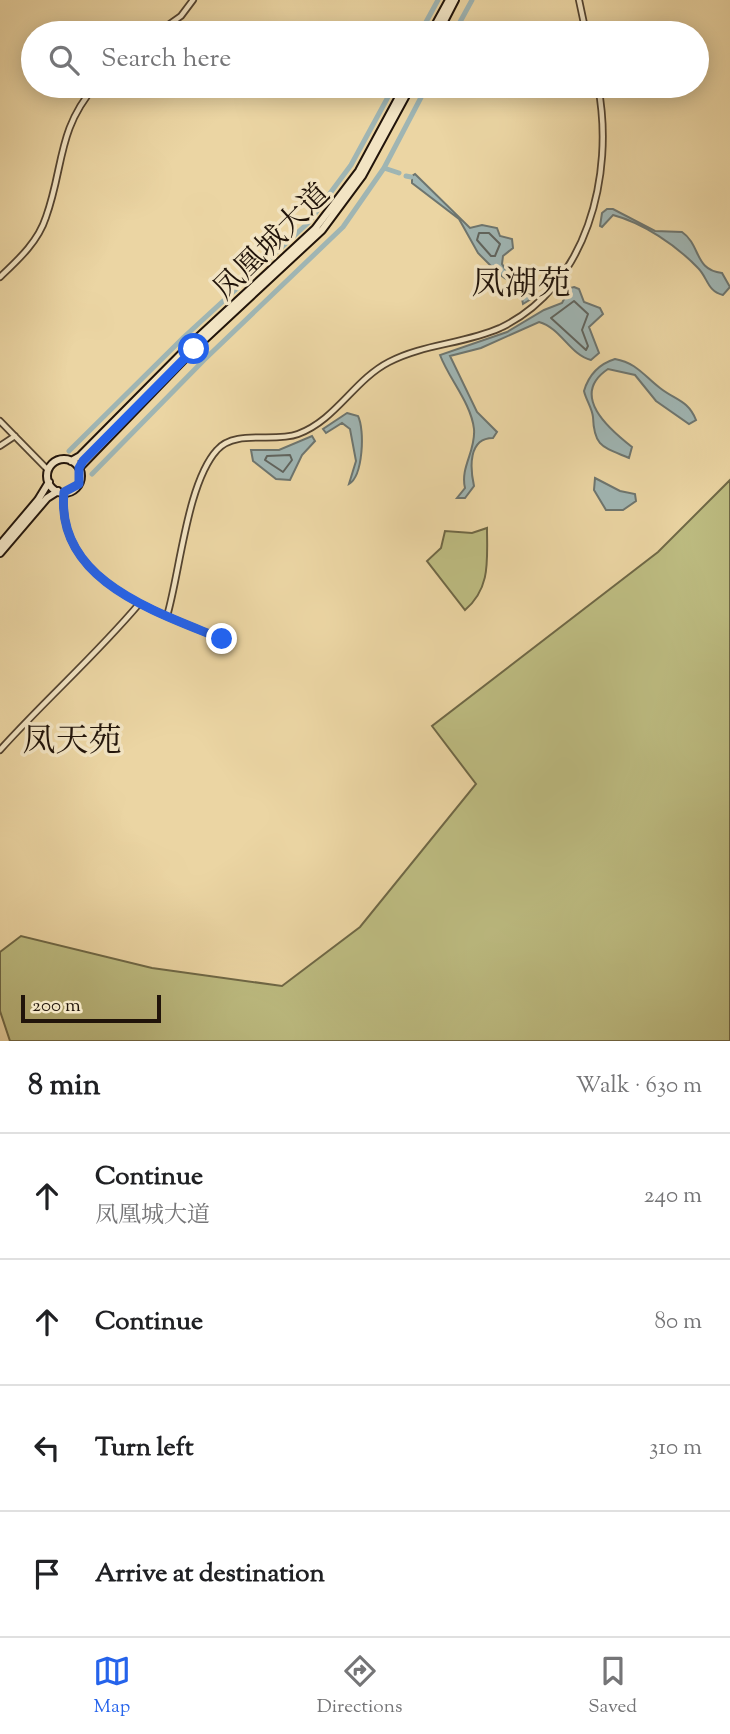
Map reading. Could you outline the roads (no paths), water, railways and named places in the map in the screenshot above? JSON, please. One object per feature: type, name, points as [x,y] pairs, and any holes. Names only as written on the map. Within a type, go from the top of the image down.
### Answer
[{"type":"main road","points":[[438,21],[449,0]]},
{"type":"main road","points":[[444,21],[455,0]]},
{"type":"main road","name":"凤凰城大道","points":[[71,461],[80,456],[191,344],[315,229],[359,171],[399,98]]},
{"type":"main road","name":"凤凰城大道","points":[[79,468],[176,367],[327,224],[371,161],[405,98]]},
{"type":"main road","points":[[0,545],[38,500],[49,482],[48,470],[55,461],[71,461],[79,468],[79,484],[47,498],[0,553]]},
{"type":"main road","points":[[49,482],[61,492]]},
{"type":"street","points":[[174,21],[193,0]]},
{"type":"street","points":[[579,0],[583,21]]},
{"type":"street","points":[[0,277],[26,253],[46,219],[68,130],[85,98]]},
{"type":"street","points":[[167,617],[196,494],[220,446],[249,439],[286,438],[304,432],[337,408],[382,366],[401,356],[500,328],[536,306],[557,285],[577,251],[597,184],[602,132],[599,98]]},
{"type":"street","points":[[0,421],[48,470]]},
{"type":"street","points":[[0,446],[15,436]]},
{"type":"street","points":[[61,492],[62,511],[79,553],[109,586],[139,604],[222,639]]},
{"type":"street","points":[[0,750],[44,701],[107,642],[139,604]]},
{"type":"water","points":[[415,174],[470,228],[482,225],[497,228],[500,236],[512,239],[513,248],[503,256],[502,264],[536,296],[523,304],[520,289],[499,274],[478,253],[459,219],[412,183],[412,176]]},
{"type":"water","points":[[613,209],[655,231],[682,232],[692,243],[702,262],[713,271],[722,273],[730,287],[723,295],[718,293],[680,251],[636,223],[613,215],[600,226],[602,213]]},
{"type":"water","points":[[570,288],[579,289],[584,302],[600,308],[603,314],[589,327],[599,353],[591,360],[577,353],[547,325],[539,322],[481,348],[450,356],[477,412],[497,432],[493,438],[485,439],[475,448],[472,463],[474,486],[465,498],[457,498],[465,488],[465,473],[473,445],[474,429],[469,410],[440,355],[507,332],[544,310],[562,303]]},
{"type":"water","points":[[615,359],[635,367],[685,404],[696,420],[689,424],[656,401],[635,375],[608,369],[597,379],[592,390],[592,400],[604,421],[632,447],[629,458],[602,445],[595,435],[592,414],[584,391],[595,370]]},
{"type":"water","points":[[347,413],[358,416],[362,442],[360,463],[354,479],[349,484],[356,461],[350,429],[342,423],[326,433],[323,429]]},
{"type":"water","points":[[312,436],[315,441],[302,455],[290,480],[276,479],[253,461],[251,450],[279,450]]},
{"type":"water","points":[[595,478],[620,491],[635,494],[636,501],[623,510],[606,510],[594,490]]},
{"type":"waterway","points":[[427,21],[438,0]]},
{"type":"waterway","points":[[461,21],[472,0]]},
{"type":"waterway","points":[[69,451],[184,337],[308,223],[351,165],[387,98]]},
{"type":"waterway","points":[[92,474],[204,360],[343,227],[384,168],[421,98]]},
{"type":"waterway","points":[[384,168],[399,173]]},
{"type":"waterway","points":[[406,176],[411,177]]},
{"type":"district","name":"凤湖苑","points":[[521,282]]},
{"type":"district","name":"凤天苑","points":[[72,739]]}]
